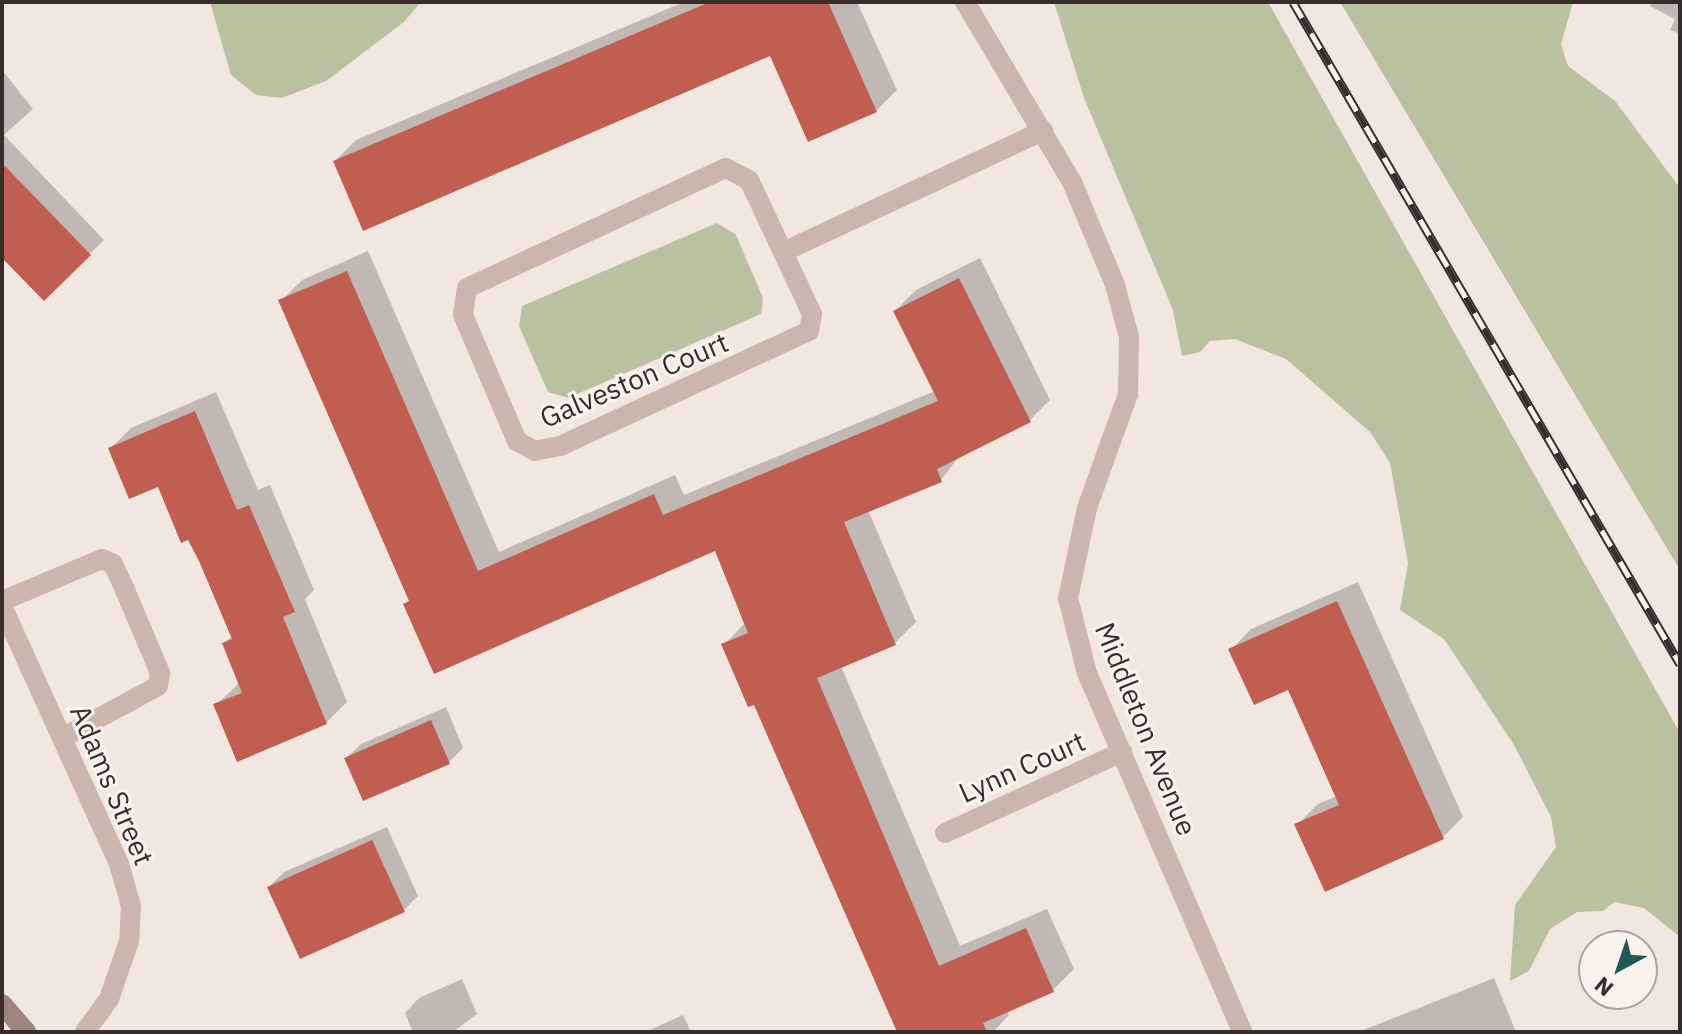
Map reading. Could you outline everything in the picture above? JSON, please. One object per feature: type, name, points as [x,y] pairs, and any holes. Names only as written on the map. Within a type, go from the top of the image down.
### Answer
[{"type":"main road","points":[[2,1004],[26,1032]]},
{"type":"street","name":"Middleton Avenue","points":[[965,2],[1043,131],[1093,227],[1129,337],[1128,394],[1087,508],[1068,598],[1079,653],[1242,1032]]},
{"type":"street","points":[[783,252],[1043,131]]},
{"type":"street","name":"Galveston Court","points":[[726,168],[749,180],[783,252],[812,314],[813,323],[803,336],[545,451],[525,447],[513,435],[461,306],[475,282],[726,168]]},
{"type":"street","points":[[2,604],[102,559],[113,564],[125,590],[160,673],[158,686],[62,738]]},
{"type":"street","name":"Adams Street","points":[[2,604],[119,864],[131,906],[129,941],[109,999],[85,1032]]},
{"type":"street","name":"Lynn Court","points":[[945,833],[1122,752]]},
{"type":"green space","points":[[210,2],[421,2],[404,22],[326,81],[282,98],[256,95],[231,75]]},
{"type":"green space","points":[[1054,2],[1268,2],[1680,733],[1680,937],[1644,908],[1614,902],[1603,911],[1577,912],[1550,929],[1529,971],[1510,981],[1515,905],[1556,847],[1551,817],[1514,745],[1444,639],[1400,610],[1408,563],[1390,463],[1370,432],[1286,359],[1235,339],[1210,341],[1200,352],[1182,356],[1173,310],[1084,98]]},
{"type":"green space","points":[[1340,2],[1573,2],[1561,44],[1568,66],[1615,101],[1680,188],[1680,570]]},
{"type":"green space","points":[[717,223],[736,235],[763,298],[761,314],[568,398],[548,392],[519,326],[522,306]]},
{"type":"building","points":[[710,2],[828,2],[877,112],[808,142],[770,56],[363,231],[333,161]]},
{"type":"building","points":[[2,163],[91,255],[44,301],[2,258]]},
{"type":"building","points":[[347,271],[478,571],[654,494],[663,515],[938,401],[893,311],[959,278],[1031,422],[937,469],[942,482],[844,522],[896,645],[817,678],[939,966],[1026,928],[1054,992],[983,1023],[987,1032],[897,1032],[754,705],[748,707],[721,644],[748,633],[715,551],[434,674],[403,604],[409,601],[278,300]]},
{"type":"building","points":[[195,411],[237,510],[249,505],[295,612],[283,617],[327,724],[237,762],[213,704],[242,693],[222,643],[232,639],[199,561],[188,540],[181,543],[158,487],[129,499],[108,448]]},
{"type":"building","points":[[1337,601],[1444,839],[1325,892],[1294,824],[1339,805],[1288,690],[1254,705],[1228,649]]},
{"type":"building","points":[[431,720],[450,764],[363,801],[344,758]]},
{"type":"building","points":[[372,840],[405,912],[300,959],[267,887]]},
{"type":"railway","points":[[1293,2],[1680,664]]}]
